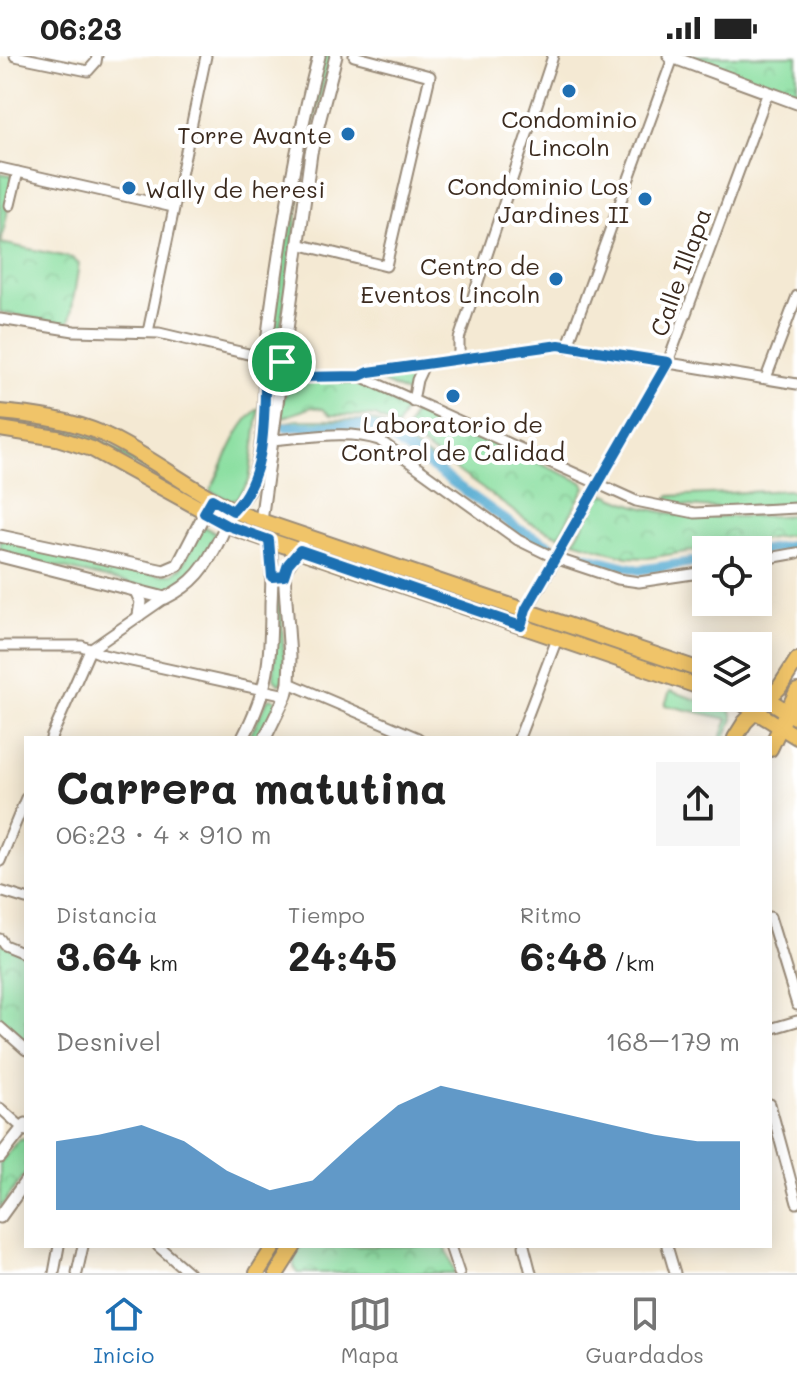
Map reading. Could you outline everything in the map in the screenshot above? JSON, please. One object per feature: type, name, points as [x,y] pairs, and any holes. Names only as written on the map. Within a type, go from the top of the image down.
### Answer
[{"type":"main road","points":[[0,412],[45,417],[102,434],[233,511],[261,521],[302,543],[521,626],[692,684]]},
{"type":"main road","points":[[0,429],[57,438],[92,449],[226,525],[269,540],[302,543],[526,609],[692,667]]},
{"type":"main road","points":[[772,686],[797,660]]},
{"type":"main road","points":[[772,745],[781,727],[792,715],[797,691]]},
{"type":"main road","points":[[772,702],[792,715]]},
{"type":"main road","points":[[737,736],[756,712]]},
{"type":"main road","points":[[758,712],[797,737]]},
{"type":"main road","points":[[282,1271],[293,1248]]},
{"type":"main road","points":[[257,1273],[268,1249]]},
{"type":"street","points":[[15,56],[88,71],[97,56]]},
{"type":"street","points":[[148,332],[206,56]]},
{"type":"street","points":[[52,736],[90,650],[165,598],[188,586],[198,576],[233,511],[248,494],[256,472],[266,358],[295,151],[319,56]]},
{"type":"street","points":[[261,521],[311,153],[336,56]]},
{"type":"street","points":[[298,244],[386,266],[430,76],[354,56]]},
{"type":"street","points":[[459,360],[459,339],[553,56]]},
{"type":"street","points":[[568,345],[671,57],[797,103]]},
{"type":"street","name":"Calle Illapa","points":[[521,626],[526,609],[668,362],[768,92]]},
{"type":"street","points":[[0,168],[173,207]]},
{"type":"street","points":[[10,205],[18,172]]},
{"type":"street","points":[[766,378],[797,296]]},
{"type":"street","points":[[0,319],[74,331],[148,332],[282,362],[290,373],[299,377],[360,376],[369,372],[568,345],[797,384]]},
{"type":"street","points":[[413,401],[424,365]]},
{"type":"street","points":[[360,376],[636,501],[695,513],[797,508]]},
{"type":"street","points":[[278,398],[287,385],[299,377]]},
{"type":"street","points":[[272,440],[326,436],[379,440],[518,540],[555,558],[618,579],[639,582],[692,574]]},
{"type":"street","points":[[0,536],[164,571],[178,565],[212,499]]},
{"type":"street","points":[[266,736],[288,689],[290,657],[278,576],[269,540]]},
{"type":"street","points":[[244,736],[265,690],[278,576],[302,543]]},
{"type":"street","points":[[772,557],[797,553]]},
{"type":"street","points":[[0,556],[165,598]]},
{"type":"street","points":[[136,591],[141,602],[139,615]]},
{"type":"street","points":[[520,736],[557,639]]},
{"type":"street","points":[[0,646],[72,646],[265,690],[288,689],[413,736]]},
{"type":"street","points":[[0,861],[24,803]]},
{"type":"street","points":[[0,891],[24,898]]},
{"type":"street","points":[[772,924],[797,1005]]},
{"type":"street","points":[[0,939],[4,945],[24,953]]},
{"type":"street","points":[[772,1028],[797,1021]]},
{"type":"street","points":[[0,1027],[24,1048]]},
{"type":"street","points":[[0,1108],[24,1127]]},
{"type":"street","points":[[772,1111],[797,1203]]},
{"type":"street","points":[[0,1157],[24,1129]]},
{"type":"street","points":[[0,1217],[24,1184]]},
{"type":"street","points":[[54,1273],[59,1248]]},
{"type":"street","points":[[77,1273],[83,1248]]},
{"type":"street","points":[[160,1248],[189,1273]]},
{"type":"street","points":[[451,1248],[459,1273]]},
{"type":"street","points":[[525,1248],[531,1273]]},
{"type":"street","points":[[668,1248],[675,1273]]},
{"type":"green space","points":[[324,56],[331,56],[306,154],[278,344],[274,349],[271,345],[299,153]]},
{"type":"green space","points":[[685,56],[797,56],[797,97]]},
{"type":"green space","points":[[0,173],[11,175],[14,180],[1,243],[72,258],[79,264],[70,320],[66,324],[0,312]]},
{"type":"green space","points":[[413,371],[409,394],[376,379],[377,376]]},
{"type":"green space","points":[[304,381],[355,385],[404,401],[407,406],[397,427],[375,416],[330,415],[323,409],[312,407],[279,419],[288,390]]},
{"type":"green space","points":[[259,408],[249,481],[238,498],[230,500],[210,491],[236,435]]},
{"type":"green space","points":[[418,410],[582,482],[585,487],[559,536],[530,523],[405,433],[414,412]]},
{"type":"green space","points":[[0,417],[58,426],[95,437],[207,501],[205,505],[132,462],[82,439],[29,425],[0,422]]},
{"type":"green space","points":[[297,420],[371,420],[444,467],[379,426],[280,426],[281,423]]},
{"type":"green space","points":[[797,491],[796,503],[715,508],[666,502],[669,496]]},
{"type":"green space","points":[[606,494],[652,510],[675,514],[724,517],[797,515],[797,534],[772,538],[692,536],[692,551],[648,558],[627,557],[574,541],[600,496]]},
{"type":"green space","points":[[202,526],[216,533],[202,560],[182,583],[164,592],[0,553],[0,539],[158,575],[172,574],[182,567]]},
{"type":"green space","points":[[277,581],[280,581],[285,677],[279,685],[274,678]]},
{"type":"green space","points":[[670,691],[692,698],[692,711],[665,705]]},
{"type":"green space","points":[[268,699],[278,702],[263,736],[250,736]]},
{"type":"green space","points":[[696,712],[731,712],[733,719],[726,736],[722,736],[728,719]]},
{"type":"green space","points":[[0,942],[24,955],[24,1042],[0,1021]]},
{"type":"green space","points":[[24,1138],[24,1176],[0,1208],[0,1163],[19,1139]]},
{"type":"green space","points":[[301,1248],[446,1248],[455,1273],[297,1273],[296,1256]]},
{"type":"waterway","points":[[286,427],[367,426],[380,430],[518,529],[553,547]]},
{"type":"waterway","points":[[772,549],[797,545]]},
{"type":"waterway","points":[[569,552],[639,570],[692,562]]},
{"type":"place","name":"Condominio Lincoln","points":[[569,91]]},
{"type":"place","name":"Torre Avante","points":[[348,134]]},
{"type":"place","name":"Wally de heresi","points":[[129,188]]},
{"type":"place","name":"Condominio Los Jardines II","points":[[645,199]]},
{"type":"place","name":"Centro de Eventos Lincoln","points":[[556,279]]},
{"type":"place","name":"Laboratorio de Control de Calidad","points":[[453,396]]},
{"type":"route","points":[[568,345],[668,362],[526,609],[521,626],[300,550],[288,564],[284,576],[272,577],[269,540],[226,525],[204,513],[212,499],[233,511],[248,494],[256,472],[262,433],[266,358],[282,362],[285,369],[299,377],[360,376],[369,372],[568,345]]}]
